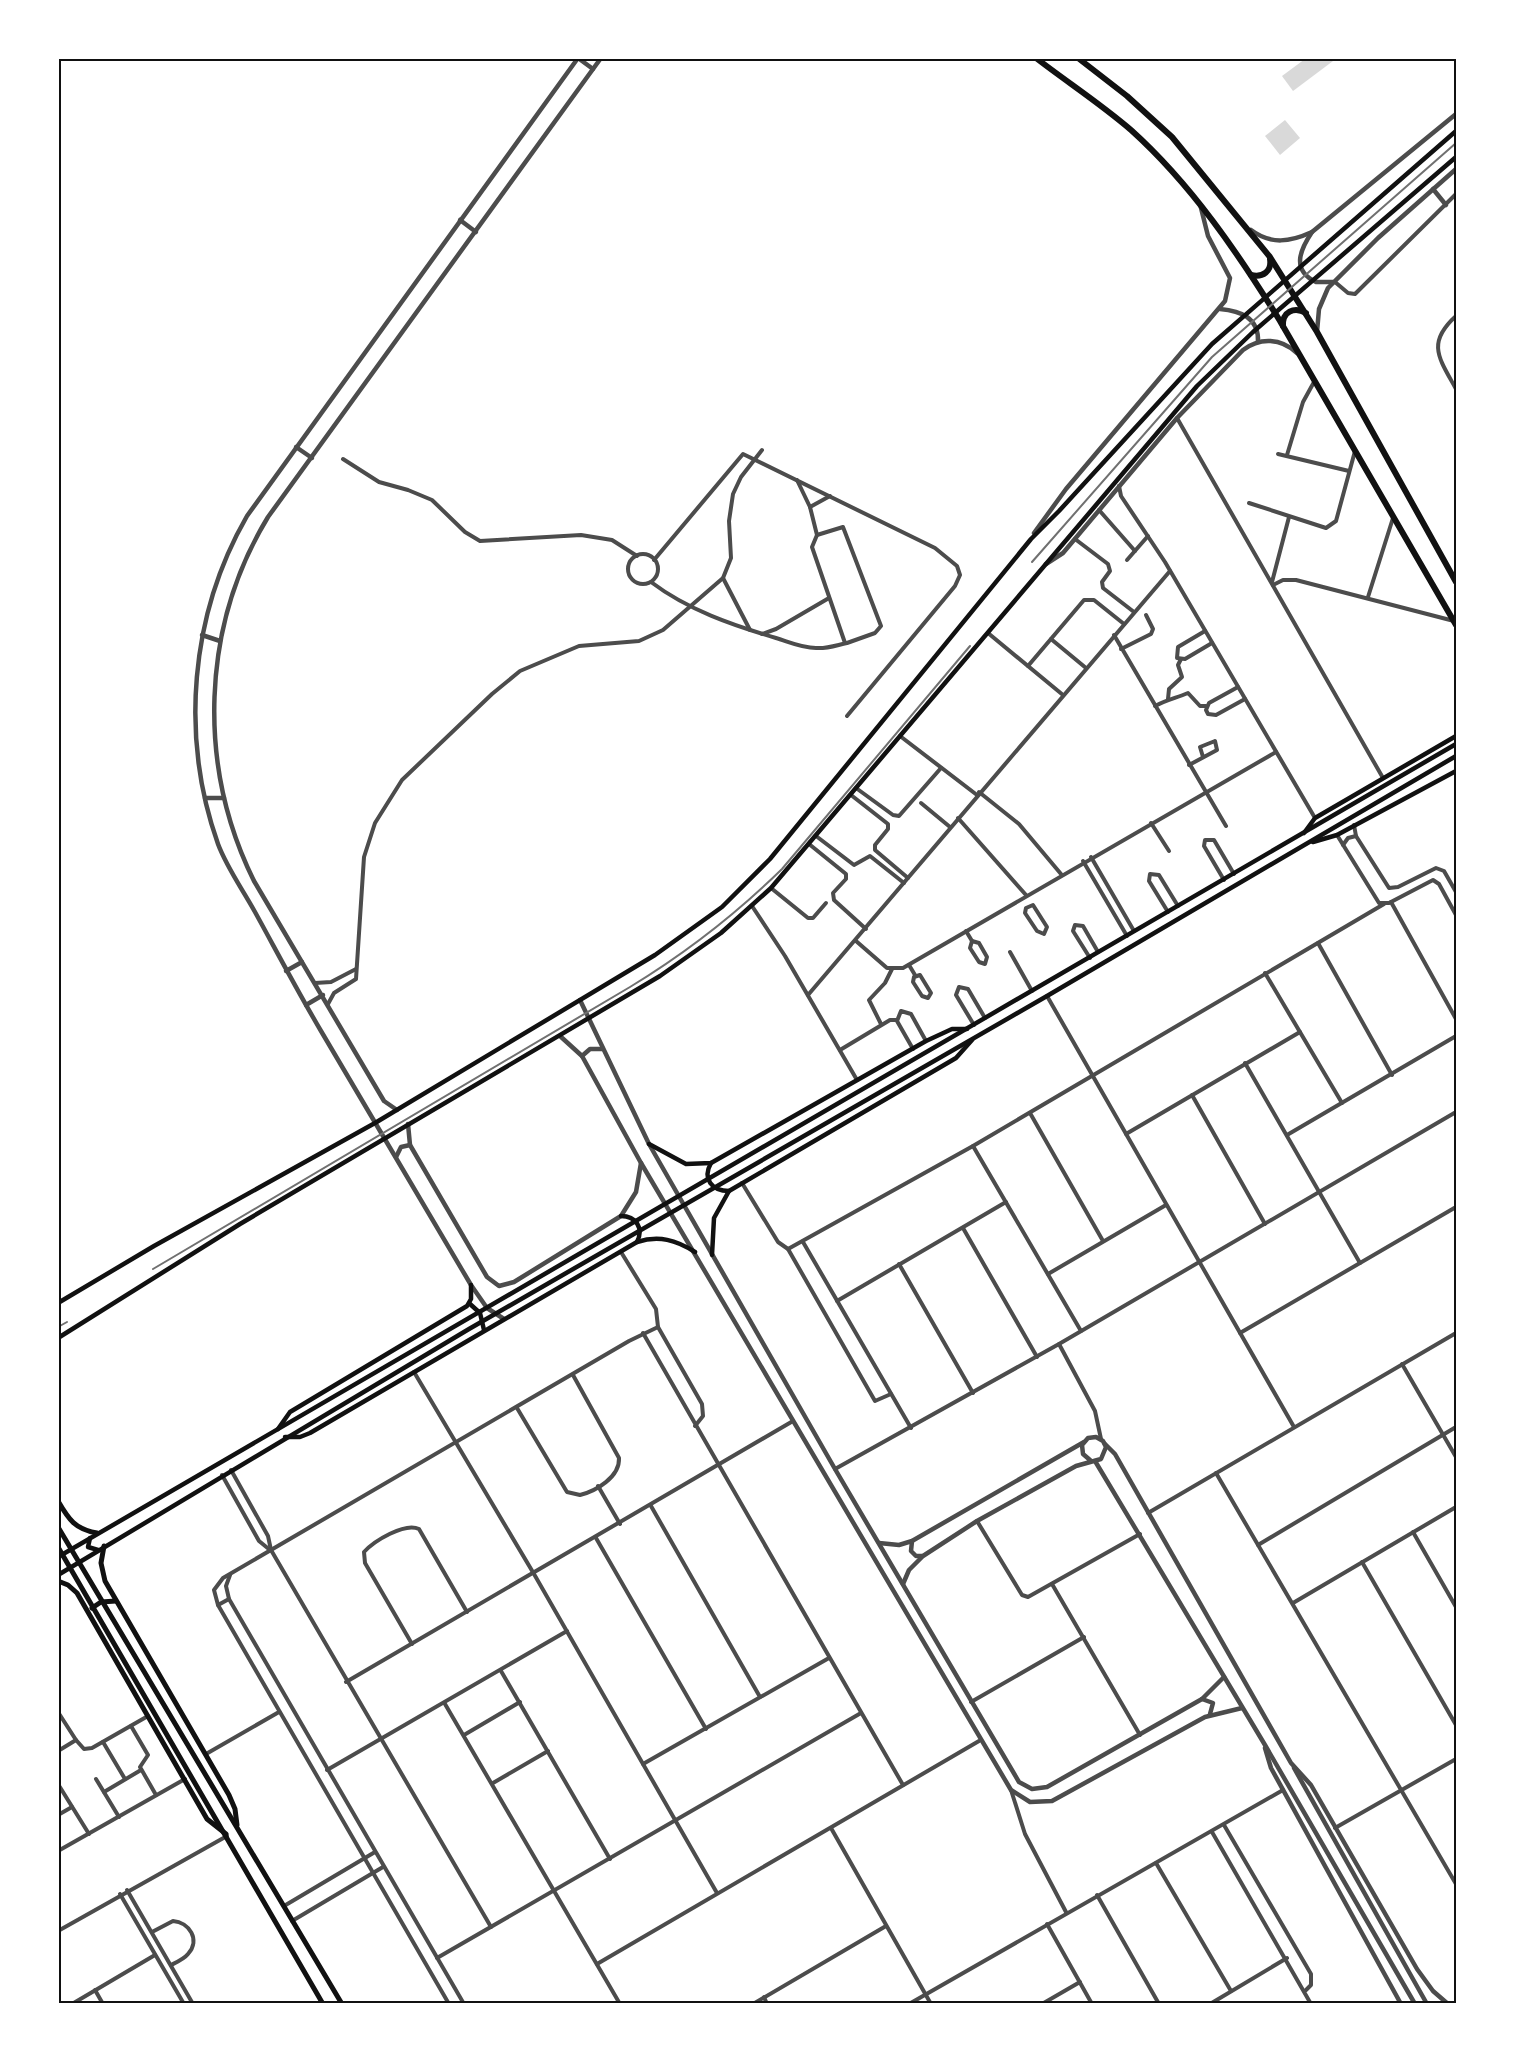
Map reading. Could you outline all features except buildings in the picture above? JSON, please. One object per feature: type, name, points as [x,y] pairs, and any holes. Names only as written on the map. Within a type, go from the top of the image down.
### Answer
[{"type":"highway","points":[[1036,58],[1130,130],[1163,162],[1200,204],[1251,275],[1284,329],[1455,623]]},
{"type":"highway","points":[[1078,58],[1127,96],[1172,137],[1270,257],[1317,332],[1456,582]]},
{"type":"highway","points":[[1251,275],[1266,273],[1270,267],[1270,257]]},
{"type":"highway","points":[[1284,329],[1283,319],[1290,311],[1297,309],[1306,314]]},
{"type":"main road","points":[[58,1303],[154,1246],[375,1124],[674,942],[746,885],[844,769],[1030,539],[1059,511],[1183,372],[1226,330],[1340,234],[1456,131]]},
{"type":"main road","points":[[58,1338],[240,1224],[682,962],[752,906],[771,888],[816,836],[1197,386],[1239,344],[1456,157]]},
{"type":"main road","points":[[1304,833],[1315,818],[1456,736]]},
{"type":"main road","points":[[58,1557],[1456,744]]},
{"type":"main road","points":[[58,1575],[285,1437],[469,1329],[1047,996],[1456,756]]},
{"type":"main road","points":[[1310,842],[1337,835],[1456,771]]},
{"type":"main road","points":[[649,1144],[687,1164],[711,1163],[926,1041],[952,1029],[967,1029]]},
{"type":"main road","points":[[712,1255],[714,1218],[729,1191],[956,1058],[968,1047],[973,1038]]},
{"type":"main road","points":[[711,1163],[707,1171],[710,1184],[720,1191],[729,1191]]},
{"type":"main road","points":[[621,1216],[637,1222],[640,1232],[637,1242]]},
{"type":"main road","points":[[285,1437],[304,1436],[637,1242],[652,1238],[666,1239],[695,1252]]},
{"type":"main road","points":[[470,1304],[471,1285]]},
{"type":"main road","points":[[278,1429],[284,1417],[290,1413],[470,1304]]},
{"type":"main road","points":[[470,1304],[480,1313],[484,1330]]},
{"type":"main road","points":[[58,1501],[73,1525],[84,1531],[97,1533]]},
{"type":"main road","points":[[58,1527],[342,2004]]},
{"type":"main road","points":[[90,1538],[88,1547],[98,1550]]},
{"type":"main road","points":[[104,1546],[102,1573],[116,1601],[206,1754],[232,1803],[237,1826]]},
{"type":"main road","points":[[58,1547],[323,2004]]},
{"type":"main road","points":[[58,1581],[74,1590],[207,1819],[227,1835]]},
{"type":"main road","points":[[89,1613],[101,1602],[116,1601]]},
{"type":"street","points":[[504,1319],[487,1308],[471,1285],[286,971],[219,847],[205,798],[196,725],[197,674],[202,635],[215,584],[232,543],[247,516],[578,58],[593,69]]},
{"type":"street","points":[[397,1110],[384,1101],[245,862],[224,798],[213,717],[220,641],[235,586],[251,547],[268,517],[601,58]]},
{"type":"street","points":[[1249,229],[1265,239],[1278,241],[1297,239],[1312,232],[1456,114]]},
{"type":"street","points":[[1317,332],[1318,309],[1322,298],[1335,282],[1378,238],[1456,169]]},
{"type":"street","points":[[1432,189],[1446,205]]},
{"type":"street","points":[[1312,232],[1299,255],[1302,269],[1316,282],[1335,282],[1348,293],[1355,294],[1456,194]]},
{"type":"street","points":[[1030,539],[1066,489],[1220,309],[1228,294],[1230,278],[1208,236],[1200,204]]},
{"type":"street","points":[[460,220],[476,232]]},
{"type":"street","points":[[1220,309],[1240,312],[1249,318],[1258,332],[1258,342]]},
{"type":"street","points":[[1456,316],[1444,327],[1438,344],[1441,360],[1456,389]]},
{"type":"street","points":[[1043,566],[1059,557],[1177,418],[1228,363],[1248,347],[1258,342],[1271,341],[1283,344],[1302,360]]},
{"type":"street","points":[[1287,455],[1303,402],[1315,381]]},
{"type":"street","points":[[1177,418],[1383,778]]},
{"type":"street","points":[[296,447],[312,458]]},
{"type":"street","points":[[328,1004],[334,993],[356,979],[365,850],[383,809],[412,768],[499,687],[520,671],[579,646],[639,641],[663,630],[723,578],[731,558],[729,521],[733,494],[741,477],[762,450]]},
{"type":"street","points":[[1249,503],[1326,528],[1332,526],[1336,521],[1355,451]]},
{"type":"street","points":[[654,560],[743,454],[831,495],[935,548],[955,563],[960,575],[951,592],[847,716]]},
{"type":"street","points":[[1278,454],[1349,471]]},
{"type":"street","points":[[343,459],[380,482],[408,489],[432,500],[465,532],[480,542],[581,535],[612,540],[637,556]]},
{"type":"street","points":[[796,478],[810,507],[817,535]]},
{"type":"street","points":[[1119,485],[1121,496],[1170,571],[1315,818]]},
{"type":"street","points":[[810,507],[831,495]]},
{"type":"street","points":[[1099,510],[1135,551]]},
{"type":"street","points":[[1272,584],[1289,517]]},
{"type":"street","points":[[1368,597],[1393,517]]},
{"type":"street","points":[[651,582],[657,574],[654,560],[646,555],[637,556],[630,562],[629,576],[636,583],[651,582],[690,607],[761,634],[814,648],[845,643],[878,631],[880,621],[843,527],[817,535],[813,541],[813,553],[845,643]]},
{"type":"street","points":[[1127,560],[1148,536]]},
{"type":"street","points":[[1075,539],[1108,564],[1110,570],[1102,582],[1103,588],[1134,612]]},
{"type":"street","points":[[808,995],[856,941],[978,793],[1170,571]]},
{"type":"street","points":[[723,578],[750,630]]},
{"type":"street","points":[[1272,584],[1289,579],[1368,597],[1455,623]]},
{"type":"street","points":[[761,634],[781,627],[829,598]]},
{"type":"street","points":[[1028,666],[1087,599],[1094,600],[1124,624]]},
{"type":"street","points":[[1121,649],[1153,632],[1146,615]]},
{"type":"street","points":[[1181,659],[1175,654],[1178,647],[1205,632]]},
{"type":"street","points":[[988,633],[1063,695]]},
{"type":"street","points":[[202,635],[220,641]]},
{"type":"street","points":[[1114,635],[1226,826]]},
{"type":"street","points":[[1052,639],[1086,668]]},
{"type":"street","points":[[1168,699],[1169,689],[1182,677],[1178,665],[1181,659],[1212,644]]},
{"type":"street","points":[[1155,706],[1188,693],[1200,706],[1206,706],[1238,687]]},
{"type":"street","points":[[1206,706],[1208,714],[1216,715],[1245,699]]},
{"type":"street","points":[[900,736],[1018,824],[1061,874]]},
{"type":"street","points":[[1189,765],[1217,750],[1215,741],[1200,747],[1203,757]]},
{"type":"street","points":[[856,941],[886,968],[909,965],[1083,861],[1276,752]]},
{"type":"street","points":[[856,788],[893,815],[899,816],[941,768]]},
{"type":"street","points":[[851,795],[888,824],[888,829],[875,845],[875,850],[908,878]]},
{"type":"street","points":[[205,798],[224,798]]},
{"type":"street","points":[[921,802],[950,827]]},
{"type":"street","points":[[958,818],[1024,896],[1028,906],[1025,913],[1037,931],[1044,934],[1047,930],[1046,925],[1036,907],[1028,906]]},
{"type":"street","points":[[1151,823],[1169,851]]},
{"type":"street","points":[[1354,825],[1356,836],[1389,888],[1398,887],[1436,868],[1444,871],[1456,892]]},
{"type":"street","points":[[1337,835],[1376,900],[1384,904]]},
{"type":"street","points":[[816,836],[854,865],[870,856],[904,883]]},
{"type":"street","points":[[1343,845],[1348,838],[1356,836]]},
{"type":"street","points":[[1224,880],[1204,846],[1205,840],[1214,840],[1234,874]]},
{"type":"street","points":[[809,844],[846,874],[846,879],[833,893],[834,900],[866,929]]},
{"type":"street","points":[[1091,857],[1135,932]]},
{"type":"street","points":[[1083,861],[1127,936]]},
{"type":"street","points":[[1168,912],[1149,881],[1150,874],[1159,875],[1178,906]]},
{"type":"street","points":[[789,1250],[1030,1113],[1092,1074],[1384,904],[1433,880],[1439,884],[1456,915]]},
{"type":"street","points":[[771,888],[808,918],[813,918],[825,903]]},
{"type":"street","points":[[1391,902],[1456,1019]]},
{"type":"street","points":[[752,906],[808,995],[857,1080]]},
{"type":"street","points":[[1090,958],[1073,931],[1075,925],[1083,926],[1099,953]]},
{"type":"street","points":[[966,931],[972,941],[970,948],[980,962],[985,964],[987,957],[979,942],[972,941]]},
{"type":"street","points":[[1318,943],[1392,1075]]},
{"type":"street","points":[[1010,952],[1033,991]]},
{"type":"street","points":[[286,971],[302,962]]},
{"type":"street","points":[[909,965],[915,975],[922,977],[930,991],[928,998],[922,996],[913,982],[915,975]]},
{"type":"street","points":[[315,983],[331,982],[356,969]]},
{"type":"street","points":[[881,1024],[869,1000],[885,983],[892,969]]},
{"type":"street","points":[[1265,973],[1342,1103]]},
{"type":"street","points":[[975,1025],[956,995],[959,987],[968,989],[985,1019]]},
{"type":"street","points":[[306,1005],[323,995]]},
{"type":"street","points":[[1047,996],[1294,1427]]},
{"type":"street","points":[[579,999],[649,1144],[835,1469],[1019,1782],[1032,1789],[1047,1787],[1202,1699],[1224,1677]]},
{"type":"street","points":[[897,1021],[901,1011],[908,1011],[926,1041]]},
{"type":"street","points":[[840,1050],[881,1024],[890,1020],[897,1021]]},
{"type":"street","points":[[897,1021],[913,1049]]},
{"type":"street","points":[[1126,1134],[1300,1032]]},
{"type":"street","points":[[560,1036],[582,1056],[641,1163],[794,1421],[979,1741],[1011,1790],[1025,1834],[1066,1912]]},
{"type":"street","points":[[1287,1135],[1456,1036]]},
{"type":"street","points":[[582,1056],[590,1049],[602,1049]]},
{"type":"street","points":[[1245,1063],[1360,1263]]},
{"type":"street","points":[[1192,1095],[1265,1224]]},
{"type":"street","points":[[1030,1113],[1104,1241]]},
{"type":"street","points":[[835,1469],[974,1393],[1456,1113]]},
{"type":"street","points":[[408,1125],[410,1145],[490,1281],[504,1286],[621,1216],[636,1192],[641,1163]]},
{"type":"street","points":[[396,1158],[401,1147],[410,1145]]},
{"type":"street","points":[[973,1146],[1081,1331]]},
{"type":"street","points":[[742,1183],[778,1242],[789,1250],[875,1401],[891,1394]]},
{"type":"street","points":[[837,1301],[1006,1202]]},
{"type":"street","points":[[1047,1274],[1166,1204]]},
{"type":"street","points":[[1240,1333],[1456,1207]]},
{"type":"street","points":[[963,1228],[1036,1356]]},
{"type":"street","points":[[803,1242],[910,1428]]},
{"type":"street","points":[[621,1252],[656,1309],[658,1327],[702,1404],[703,1416],[695,1426]]},
{"type":"street","points":[[899,1264],[974,1393]]},
{"type":"street","points":[[449,2004],[218,1605],[214,1595],[215,1585],[230,1574],[643,1333],[658,1327]]},
{"type":"street","points":[[643,1333],[903,1785]]},
{"type":"street","points":[[1149,1513],[1456,1333]]},
{"type":"street","points":[[903,1584],[909,1570],[923,1556],[978,1521],[1105,1454],[1095,1411],[1059,1344]]},
{"type":"street","points":[[1402,1364],[1456,1457]]},
{"type":"street","points":[[414,1372],[534,1574],[717,1893]]},
{"type":"street","points":[[517,1408],[567,1492],[580,1495],[598,1486],[614,1476],[618,1467],[618,1458],[573,1374]]},
{"type":"street","points":[[346,1682],[794,1421]]},
{"type":"street","points":[[1258,1545],[1456,1427]]},
{"type":"street","points":[[879,1543],[899,1545],[912,1541],[1093,1436],[1103,1442],[1115,1454],[1427,2004]]},
{"type":"street","points":[[1083,1442],[1083,1454],[1092,1461],[1140,1534],[1414,2004]]},
{"type":"street","points":[[231,1470],[268,1536],[271,1550],[346,1682],[491,1927]]},
{"type":"street","points":[[1216,1473],[1456,1884]]},
{"type":"street","points":[[222,1475],[259,1542],[271,1550]]},
{"type":"street","points":[[598,1486],[620,1524]]},
{"type":"street","points":[[651,1506],[760,1697]]},
{"type":"street","points":[[1293,1603],[1456,1507]]},
{"type":"street","points":[[978,1521],[1023,1595],[1028,1597],[1140,1534]]},
{"type":"street","points":[[412,1644],[365,1563],[364,1552],[369,1547],[404,1527],[416,1527],[467,1612]]},
{"type":"street","points":[[1413,1532],[1456,1606]]},
{"type":"street","points":[[596,1538],[706,1729]]},
{"type":"street","points":[[912,1541],[910,1547],[913,1554],[923,1556]]},
{"type":"street","points":[[1362,1562],[1456,1725]]},
{"type":"street","points":[[230,1574],[226,1586],[229,1599],[464,2004]]},
{"type":"street","points":[[1052,1584],[1140,1736]]},
{"type":"street","points":[[218,1605],[229,1599]]},
{"type":"street","points":[[327,1770],[446,1704],[567,1632]]},
{"type":"street","points":[[971,1702],[1084,1637]]},
{"type":"street","points":[[643,1764],[829,1658]]},
{"type":"street","points":[[501,1671],[610,1859]]},
{"type":"street","points":[[950,1690],[961,1684]]},
{"type":"street","points":[[1202,1699],[1213,1703],[1210,1714]]},
{"type":"street","points":[[464,1735],[520,1702]]},
{"type":"street","points":[[446,1704],[556,1890],[620,2004]]},
{"type":"street","points":[[1011,1790],[1030,1802],[1052,1802],[1210,1714],[1242,1708]]},
{"type":"street","points":[[58,1712],[84,1749],[103,1742],[148,1716]]},
{"type":"street","points":[[206,1754],[279,1712]]},
{"type":"street","points":[[437,1958],[676,1822],[861,1713]]},
{"type":"street","points":[[131,1726],[148,1755],[140,1765],[156,1796]]},
{"type":"street","points":[[58,1751],[76,1740]]},
{"type":"street","points":[[597,1964],[979,1741]]},
{"type":"street","points":[[103,1742],[124,1779]]},
{"type":"street","points":[[1265,1745],[1267,1761],[1401,2004]]},
{"type":"street","points":[[493,1783],[548,1751]]},
{"type":"street","points":[[1335,1828],[1456,1759]]},
{"type":"street","points":[[1291,1762],[1311,1785],[1425,1982],[1446,2003]]},
{"type":"street","points":[[104,1792],[141,1770]]},
{"type":"street","points":[[96,1779],[119,1817]]},
{"type":"street","points":[[58,1851],[184,1779]]},
{"type":"street","points":[[58,1784],[89,1834]]},
{"type":"street","points":[[909,2004],[1066,1912],[1212,1832],[1283,1790]]},
{"type":"street","points":[[58,1815],[72,1807]]},
{"type":"street","points":[[1224,1824],[1311,1974],[1311,1985],[1306,1990]]},
{"type":"street","points":[[831,1828],[931,2004]]},
{"type":"street","points":[[1212,1832],[1306,1990],[1311,2004]]},
{"type":"street","points":[[58,1931],[227,1835]]},
{"type":"street","points":[[284,1906],[375,1852]]},
{"type":"street","points":[[1156,1863],[1231,1991]]},
{"type":"street","points":[[292,1921],[383,1867]]},
{"type":"street","points":[[127,1890],[194,2004]]},
{"type":"street","points":[[120,1894],[184,2004]]},
{"type":"street","points":[[1097,1895],[1159,2004]]},
{"type":"street","points":[[131,1913],[132,1908],[138,1908]]},
{"type":"street","points":[[152,1932],[173,1921],[184,1923],[192,1932],[194,1943],[189,1953],[171,1965]]},
{"type":"street","points":[[1047,1924],[1092,2004]]},
{"type":"street","points":[[753,2004],[886,1926]]},
{"type":"street","points":[[72,2004],[155,1955]]},
{"type":"street","points":[[1210,2004],[1287,1958]]},
{"type":"street","points":[[1042,2004],[1080,1982]]},
{"type":"street","points":[[95,1990],[103,2004]]},
{"type":"street","points":[[764,1997],[767,2004]]},
{"type":"shaded area","points":[[1305,59],[1331,59],[1333,61],[1293,91],[1282,76]]},
{"type":"shaded area","points":[[1285,120],[1300,138],[1280,155],[1265,136]]},
{"type":"railway","points":[[1032,562],[1212,357],[1456,143]]},
{"type":"railway","points":[[153,1269],[671,961],[746,902],[782,869],[970,646]]},
{"type":"railway","points":[[58,1327],[67,1322]]}]
